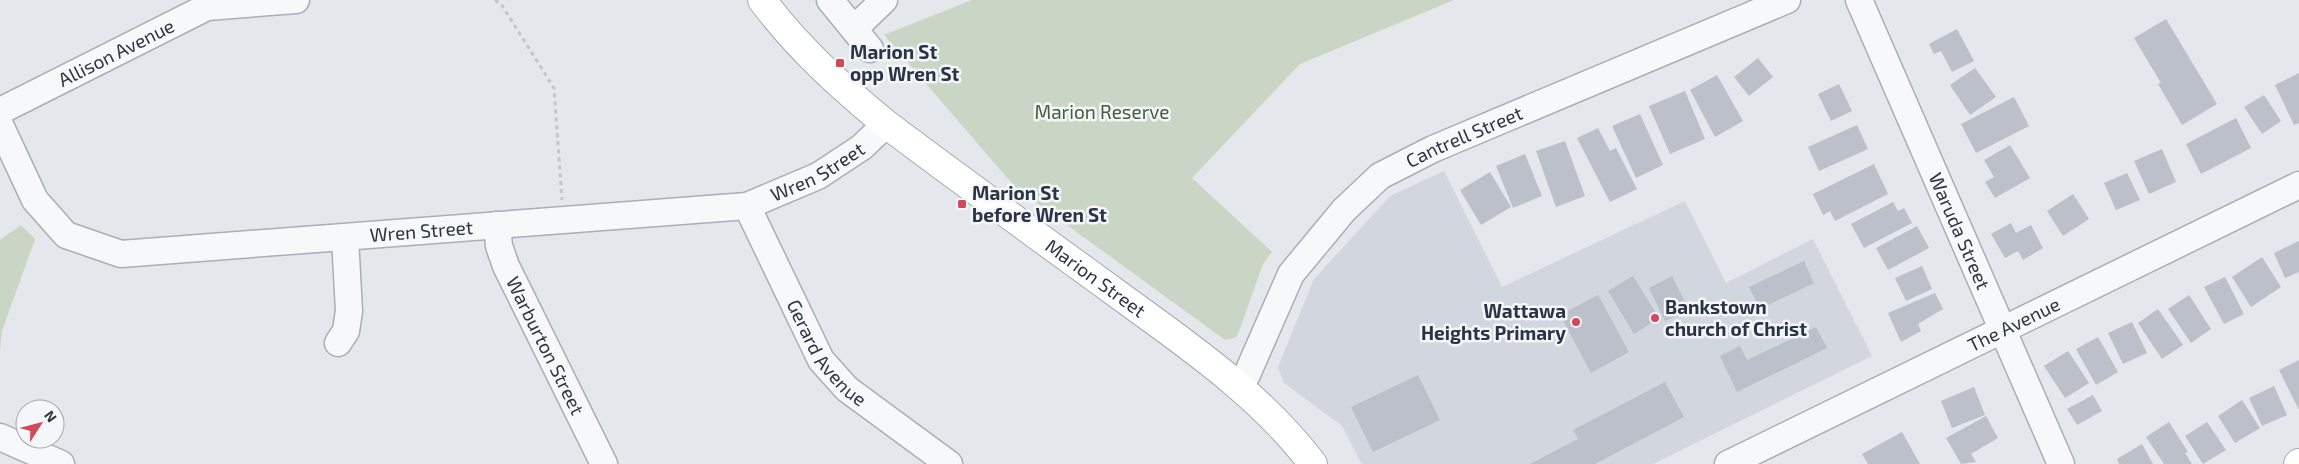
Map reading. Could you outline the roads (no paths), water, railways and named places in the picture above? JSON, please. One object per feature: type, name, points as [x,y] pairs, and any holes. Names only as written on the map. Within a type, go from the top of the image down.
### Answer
[{"type":"main road","name":"Marion Street","points":[[762,0],[807,55],[886,124],[1169,332],[1241,388],[1303,450],[1313,464]]},
{"type":"street","name":"Allison Avenue","points":[[0,111],[205,4],[296,0]]},
{"type":"street","points":[[830,0],[870,49]]},
{"type":"street","points":[[854,29],[884,0]]},
{"type":"street","name":"Cantrell Street","points":[[1241,388],[1291,274],[1344,210],[1380,176],[1433,149],[1787,0]]},
{"type":"street","name":"Waruda Street","points":[[1859,0],[2060,464]]},
{"type":"street","name":"Wren Street","points":[[0,125],[35,200],[66,235],[120,254],[747,206],[818,176],[862,147],[886,124]]},
{"type":"street","name":"The Avenue","points":[[1728,464],[2299,185]]},
{"type":"street","name":"Gerard Avenue","points":[[747,206],[821,360],[847,389],[949,464]]},
{"type":"street","name":"Warburton Street","points":[[497,225],[499,246],[506,266],[604,464]]},
{"type":"street","points":[[338,343],[346,331],[349,311],[345,238]]},
{"type":"street","points":[[0,437],[61,464]]},
{"type":"place","name":"Marion St opp Wren St","points":[[840,63]]},
{"type":"place","name":"Marion St before Wren St","points":[[962,204]]},
{"type":"place","name":"Bankstown church of Christ","points":[[1655,318]]},
{"type":"place","name":"Wattawa Heights Primary","points":[[1576,322]]},
{"type":"park label","name":"Marion Reserve","points":[[1102,112]]}]
